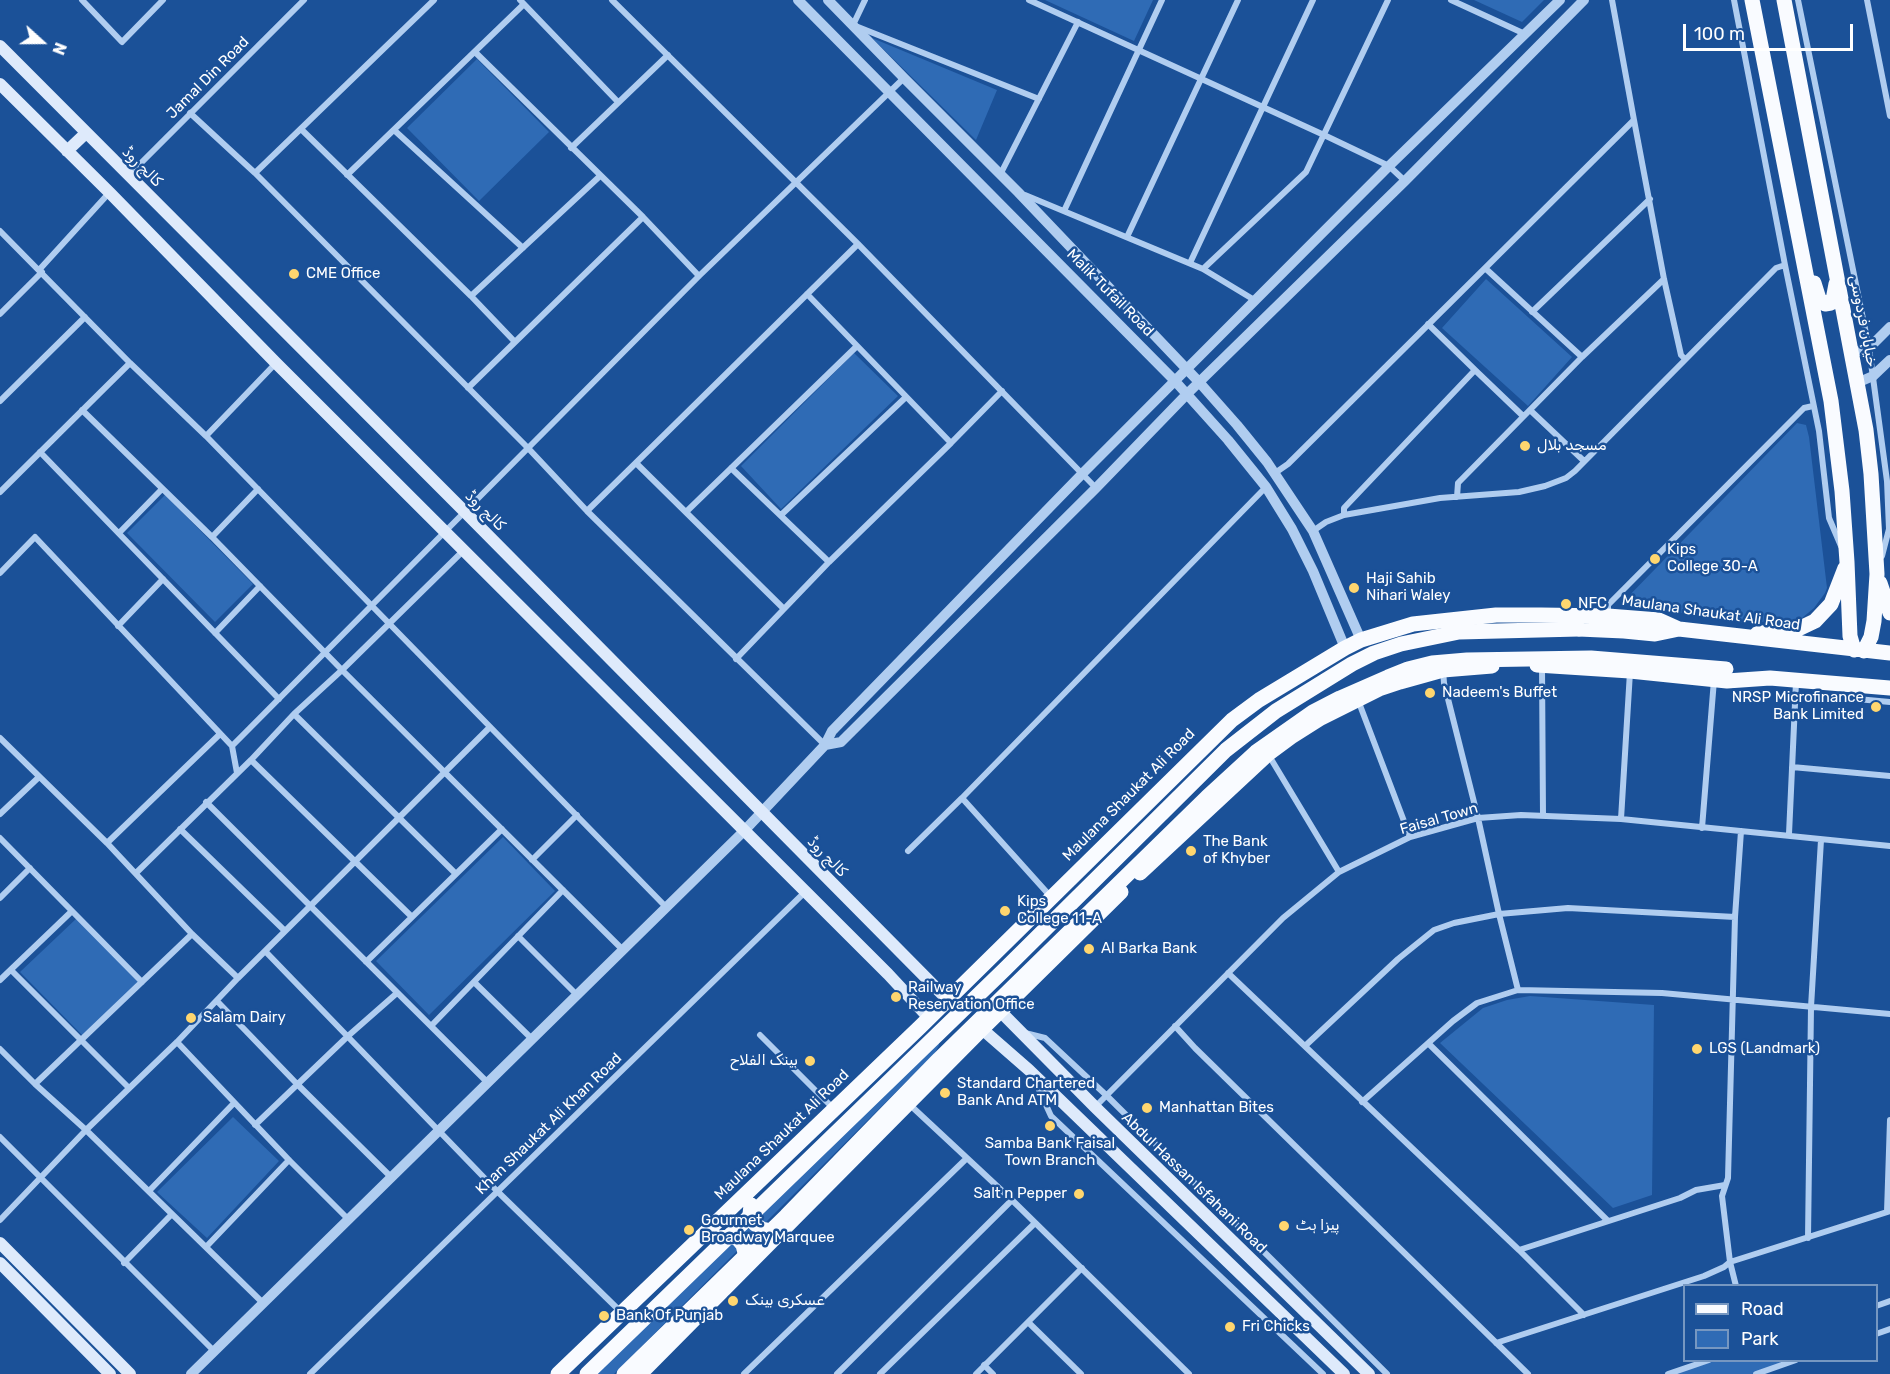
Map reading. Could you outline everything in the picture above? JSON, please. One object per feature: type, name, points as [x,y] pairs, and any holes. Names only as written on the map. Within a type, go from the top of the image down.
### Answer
[{"type":"main road","points":[[1752,0],[1831,401],[1847,562],[1850,636],[1859,650]]},
{"type":"main road","name":"خیابان فردوسی","points":[[1784,0],[1866,430],[1877,574],[1871,637],[1859,650]]},
{"type":"main road","name":"کالج روڈ","points":[[0,46],[948,1000]]},
{"type":"main road","points":[[0,84],[888,974],[929,1018]]},
{"type":"main road","points":[[67,151],[86,134]]},
{"type":"main road","points":[[1802,259],[1810,267],[1822,303],[1831,303],[1837,280]]},
{"type":"main road","points":[[1739,637],[1780,630],[1794,631],[1815,621],[1831,604],[1847,562]]},
{"type":"main road","points":[[1877,574],[1890,613]]},
{"type":"main road","name":"Maulana Shaukat Ali Road","points":[[558,1374],[948,1000],[1232,720],[1259,700],[1345,648],[1361,640],[1413,624],[1450,619],[1530,615],[1608,616],[1659,620],[1679,629],[1890,653]]},
{"type":"main road","points":[[587,1374],[1005,969],[1226,750],[1268,717],[1352,664],[1401,644],[1459,632],[1579,629],[1655,634],[1679,629]]},
{"type":"main road","points":[[624,1374],[794,1208],[939,1059],[1207,797],[1256,752],[1313,712],[1356,690],[1408,669],[1432,663],[1467,660],[1592,658],[1726,669],[1770,678],[1890,688]]},
{"type":"main road","points":[[640,1374],[1142,870],[1221,796],[1291,736],[1379,689],[1443,670],[1542,665],[1727,681],[1770,678]]},
{"type":"main road","points":[[1192,759],[1184,786],[1186,793],[1197,799],[1221,796]]},
{"type":"main road","points":[[1142,810],[1163,809],[1172,814],[1177,822],[1178,838]]},
{"type":"main road","name":"Abdul Hassan Isfahani Road","points":[[1000,1011],[1095,1107],[1369,1374]]},
{"type":"main road","points":[[982,1029],[1029,1070],[1344,1374]]},
{"type":"main road","points":[[753,1188],[750,1214],[752,1221],[762,1229],[780,1233]]},
{"type":"main road","points":[[699,1240],[727,1237],[738,1239],[746,1251],[742,1270]]},
{"type":"main road","points":[[0,1243],[130,1374]]},
{"type":"main road","points":[[0,1263],[110,1374]]},
{"type":"street","points":[[82,0],[123,42],[163,0]]},
{"type":"street","name":"Jamal Din Road","points":[[129,175],[304,0]]},
{"type":"street","points":[[255,173],[434,0]]},
{"type":"street","points":[[612,0],[858,244],[1096,488]]},
{"type":"street","name":"Malik Tufail Road","points":[[798,0],[1188,393],[1266,487],[1292,529],[1313,571],[1345,648]]},
{"type":"street","name":"Malik Tufail Road","points":[[828,0],[1018,192],[1187,369],[1275,473],[1313,531],[1361,640]]},
{"type":"street","points":[[865,0],[853,25],[1039,99]]},
{"type":"street","points":[[1029,0],[1389,166],[1405,181]]},
{"type":"street","points":[[1064,211],[1162,0]]},
{"type":"street","points":[[1127,237],[1238,0]]},
{"type":"street","points":[[1190,263],[1313,0]]},
{"type":"street","points":[[1203,269],[1306,171],[1388,0]]},
{"type":"street","points":[[1451,0],[1460,2],[1526,34]]},
{"type":"street","points":[[191,1374],[744,831],[825,745],[832,731],[1083,473],[1389,166],[1560,0]]},
{"type":"street","points":[[825,745],[841,742],[1584,0]]},
{"type":"street","points":[[1612,0],[1664,279],[1681,355],[1684,359]]},
{"type":"street","points":[[1734,0],[1819,431],[1829,518],[1847,562]]},
{"type":"street","points":[[1798,0],[1869,348],[1889,483],[1889,529],[1877,574]]},
{"type":"street","points":[[1868,0],[1890,116]]},
{"type":"street","points":[[347,175],[475,52],[522,2],[618,102]]},
{"type":"street","points":[[1000,175],[1078,22]]},
{"type":"street","points":[[475,52],[643,217],[699,276]]},
{"type":"street","points":[[571,148],[668,56]]},
{"type":"street","points":[[232,747],[699,276],[904,78]]},
{"type":"street","points":[[190,113],[255,173],[528,448],[587,511],[825,745]]},
{"type":"street","points":[[1275,473],[1288,464],[1634,120]]},
{"type":"street","points":[[301,129],[515,342]]},
{"type":"street","points":[[394,130],[523,248]]},
{"type":"street","points":[[471,296],[600,176]]},
{"type":"street","points":[[1018,192],[1190,263],[1256,300]]},
{"type":"street","points":[[0,314],[110,193]]},
{"type":"street","points":[[1532,312],[1650,199]]},
{"type":"street","points":[[468,388],[643,217]]},
{"type":"street","points":[[0,231],[130,363],[206,436],[666,907]]},
{"type":"street","points":[[587,511],[858,244]]},
{"type":"street","points":[[1313,531],[1326,522],[1344,515],[1457,497],[1519,492],[1566,478],[1776,268],[1785,265]]},
{"type":"street","points":[[1485,268],[1581,357]]},
{"type":"street","points":[[1457,497],[1458,483],[1581,357],[1664,279]]},
{"type":"street","points":[[807,294],[951,443]]},
{"type":"street","points":[[0,401],[85,317]]},
{"type":"street","points":[[1428,324],[1523,416]]},
{"type":"street","points":[[1851,353],[1869,348],[1890,327]]},
{"type":"street","points":[[686,512],[857,346]]},
{"type":"street","points":[[1857,383],[1873,376],[1890,360]]},
{"type":"street","points":[[0,492],[130,363]]},
{"type":"street","points":[[206,436],[276,363]]},
{"type":"street","points":[[1344,515],[1344,508],[1475,370]]},
{"type":"street","points":[[736,659],[829,562],[1002,391]]},
{"type":"street","points":[[781,515],[906,397]]},
{"type":"street","points":[[1608,616],[1608,605],[1804,408],[1813,406]]},
{"type":"street","points":[[81,410],[213,537],[325,653],[623,950]]},
{"type":"street","points":[[1530,410],[1584,460]]},
{"type":"street","points":[[40,452],[279,699]]},
{"type":"street","points":[[636,463],[784,609]]},
{"type":"street","points":[[731,468],[829,562]]},
{"type":"street","points":[[908,851],[1266,487]]},
{"type":"street","points":[[118,533],[162,489]]},
{"type":"street","points":[[213,537],[258,489]]},
{"type":"street","points":[[0,573],[35,537],[232,747],[237,773]]},
{"type":"street","points":[[136,873],[251,760],[294,714],[464,550]]},
{"type":"street","points":[[118,626],[163,579]]},
{"type":"street","points":[[215,633],[260,586]]},
{"type":"street","points":[[1542,665],[1543,816]]},
{"type":"street","points":[[1443,670],[1444,683],[1518,990]]},
{"type":"street","points":[[1621,819],[1630,671]]},
{"type":"street","points":[[1702,828],[1714,680]]},
{"type":"street","points":[[1789,834],[1797,681]]},
{"type":"street","points":[[1858,684],[1857,699],[1890,702]]},
{"type":"street","points":[[1358,699],[1410,837]]},
{"type":"street","points":[[294,714],[456,874]]},
{"type":"street","points":[[0,1220],[86,1130],[177,1042],[238,978],[490,727]]},
{"type":"street","points":[[107,843],[220,734]]},
{"type":"street","points":[[0,738],[107,843],[192,934],[238,978]]},
{"type":"street","points":[[1268,754],[1339,872]]},
{"type":"street","points":[[251,760],[412,917]]},
{"type":"street","points":[[1792,767],[1890,776]]},
{"type":"street","points":[[0,814],[39,777]]},
{"type":"street","points":[[962,798],[1051,897]]},
{"type":"street","points":[[206,802],[488,1083]]},
{"type":"street","points":[[532,860],[577,815]]},
{"type":"street","name":"Faisal Town","points":[[1095,1107],[1283,918],[1339,872],[1410,837],[1478,818],[1543,816],[1621,819],[1789,834],[1821,840],[1890,846]]},
{"type":"street","points":[[180,829],[285,931]]},
{"type":"street","points":[[366,962],[502,829]]},
{"type":"street","points":[[1736,1284],[1730,1262],[1722,1196],[1728,1178],[1735,917],[1741,831]]},
{"type":"street","points":[[0,838],[142,982]]},
{"type":"street","points":[[1808,1238],[1810,1007],[1821,840]]},
{"type":"street","points":[[0,898],[30,868]]},
{"type":"street","points":[[431,1026],[563,890]]},
{"type":"street","name":"Khan Shaukat Ali Khan Road","points":[[310,1374],[805,892]]},
{"type":"street","points":[[1305,1046],[1398,959],[1434,930],[1454,923],[1499,914],[1568,908],[1735,917]]},
{"type":"street","points":[[0,980],[72,911]]},
{"type":"street","points":[[35,1084],[192,934]]},
{"type":"street","points":[[518,936],[577,995]]},
{"type":"street","points":[[266,951],[497,1191],[621,1312]]},
{"type":"street","points":[[10,970],[129,1088]]},
{"type":"street","points":[[1228,973],[1519,1250],[1584,1315]]},
{"type":"street","points":[[474,982],[532,1039]]},
{"type":"street","points":[[1362,1102],[1453,1021],[1477,1003],[1518,990],[1662,993],[1890,1014]]},
{"type":"street","points":[[255,1125],[348,1036],[397,993]]},
{"type":"street","points":[[217,1001],[391,1177]]},
{"type":"street","points":[[1175,1026],[1528,1374]]},
{"type":"street","points":[[1019,1032],[1045,1038],[1106,1095],[1387,1374]]},
{"type":"street","points":[[760,1035],[834,1110]]},
{"type":"street","points":[[177,1042],[348,1220]]},
{"type":"street","points":[[1429,1044],[1608,1221]]},
{"type":"street","points":[[0,1049],[263,1303]]},
{"type":"street","points":[[1029,1070],[1051,1116],[1323,1374]]},
{"type":"street","points":[[149,1191],[234,1103]]},
{"type":"street","points":[[909,1104],[1012,1200],[1189,1374]]},
{"type":"street","points":[[1496,1343],[1704,1276],[1730,1262],[1888,1211],[1890,1120]]},
{"type":"street","points":[[0,1137],[214,1351]]},
{"type":"street","points":[[744,1374],[967,1158]]},
{"type":"street","points":[[206,1247],[289,1160]]},
{"type":"street","points":[[1519,1250],[1680,1198],[1696,1190],[1725,1185]]},
{"type":"street","points":[[837,1374],[1012,1200]]},
{"type":"street","points":[[124,1263],[172,1214]]},
{"type":"street","points":[[880,1374],[1035,1223]]},
{"type":"street","points":[[976,1374],[1082,1268]]},
{"type":"street","points":[[1028,1322],[1081,1374]]},
{"type":"street","points":[[1668,1374],[1703,1362]]},
{"type":"street","points":[[1756,1374],[1790,1362]]},
{"type":"street","points":[[984,1365],[993,1374]]},
{"type":"green space","points":[[1045,0],[1153,0],[1134,41]]},
{"type":"green space","points":[[1474,0],[1544,0],[1522,22]]},
{"type":"green space","points":[[872,38],[997,90],[976,140]]},
{"type":"green space","points":[[477,59],[549,132],[479,201],[407,128]]},
{"type":"green space","points":[[1486,279],[1572,357],[1528,406],[1442,328]]},
{"type":"green space","points":[[854,353],[898,396],[781,509],[741,466]]},
{"type":"green space","points":[[1797,423],[1806,425],[1809,437],[1827,588],[1814,608],[1802,618],[1795,620],[1743,623],[1622,603]]},
{"type":"green space","points":[[165,495],[253,584],[215,622],[127,533]]},
{"type":"green space","points":[[503,837],[555,891],[429,1015],[376,961]]},
{"type":"green space","points":[[77,918],[138,982],[83,1036],[20,972]]},
{"type":"green space","points":[[1530,996],[1654,1005],[1652,1195],[1613,1208],[1440,1043],[1483,1008],[1507,1000]]},
{"type":"green space","points":[[939,1039],[935,1053],[614,1374],[589,1374]]},
{"type":"green space","points":[[233,1117],[279,1161],[207,1238],[157,1192]]},
{"type":"green space","points":[[1707,1362],[1789,1362],[1752,1374],[1669,1374]]},
{"type":"place","name":"CME Office","points":[[294,274]]},
{"type":"place","name":"مسجد بلال","points":[[1525,446]]},
{"type":"place","name":"Kips College 30-A","points":[[1655,559]]},
{"type":"place","name":"Haji Sahib Nihari Waley","points":[[1354,588]]},
{"type":"place","name":"NFC","points":[[1566,604]]},
{"type":"place","name":"Nadeem's Buffet","points":[[1430,693]]},
{"type":"place","name":"NRSP Microfinance Bank Limited","points":[[1876,707]]},
{"type":"place","name":"The Bank of Khyber","points":[[1191,851]]},
{"type":"place","name":"Kips College 11-A","points":[[1005,911]]},
{"type":"place","name":"Al Barka Bank","points":[[1089,949]]},
{"type":"place","name":"Railway Reservation Office","points":[[896,997]]},
{"type":"place","name":"Salam Dairy","points":[[191,1018]]},
{"type":"place","name":"LGS (Landmark)","points":[[1697,1049]]},
{"type":"place","name":"بینک الفلاح","points":[[810,1061]]},
{"type":"place","name":"Standard Chartered Bank And ATM","points":[[945,1093]]},
{"type":"place","name":"Manhattan Bites","points":[[1147,1108]]},
{"type":"place","name":"Samba Bank Faisal Town Branch","points":[[1050,1126]]},
{"type":"place","name":"Salt n Pepper","points":[[1079,1194]]},
{"type":"place","name":"پیزا ہٹ","points":[[1284,1226]]},
{"type":"place","name":"Gourmet Broadway Marquee","points":[[689,1230]]},
{"type":"place","name":"عسکری بینک","points":[[733,1301]]},
{"type":"place","name":"Bank Of Punjab","points":[[604,1316]]},
{"type":"place","name":"Fri Chicks","points":[[1230,1327]]}]
